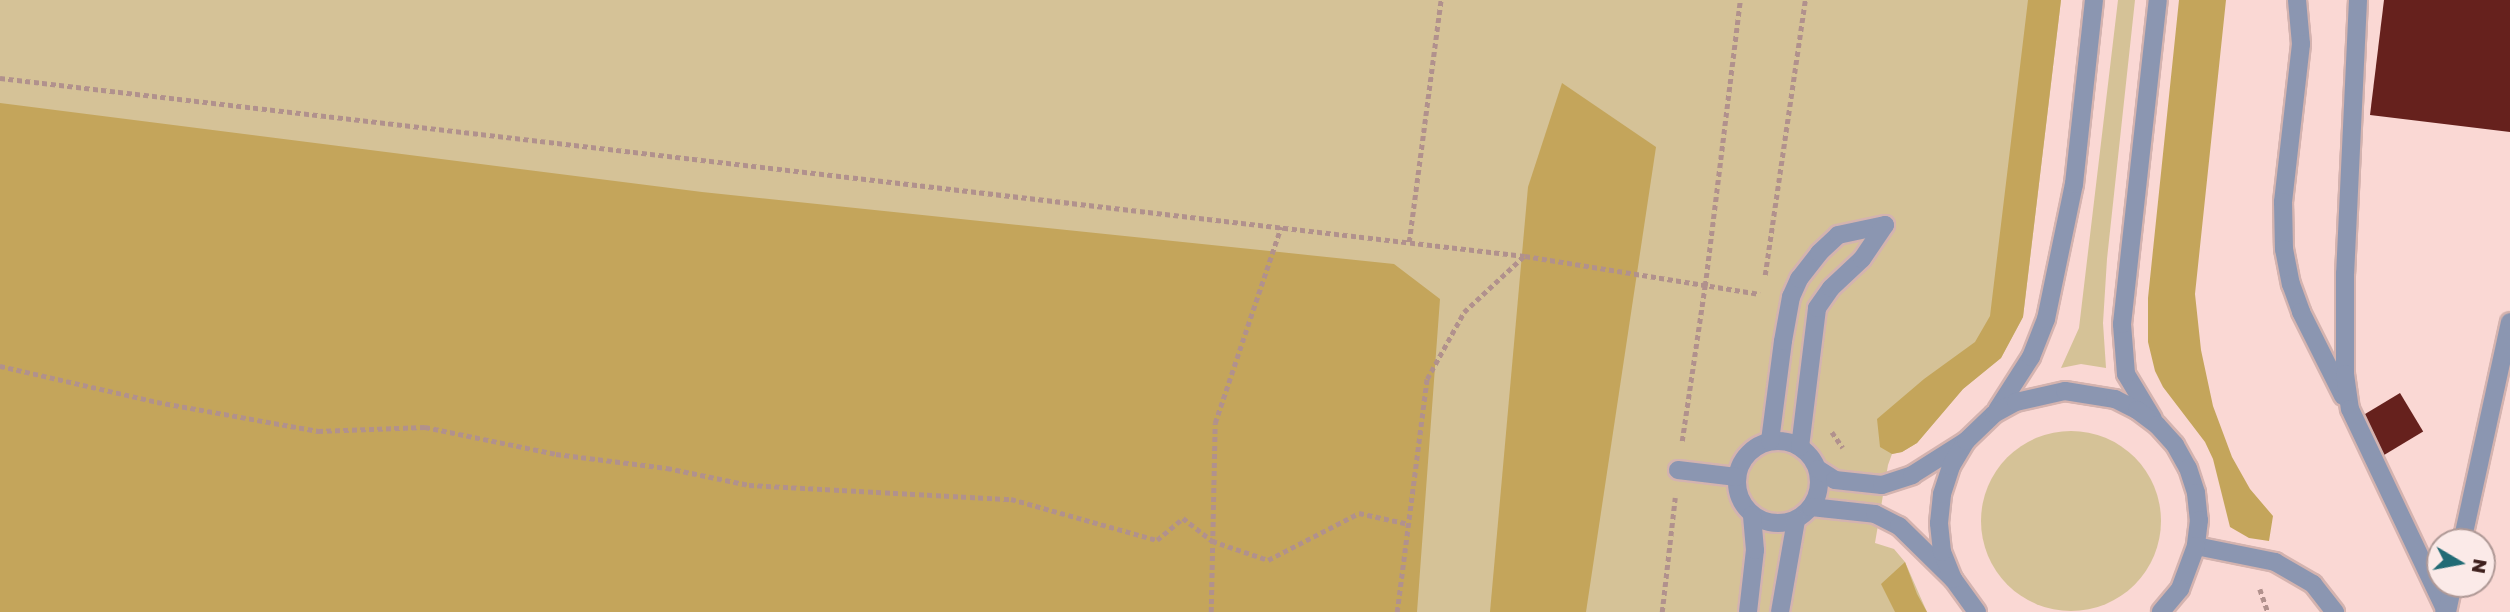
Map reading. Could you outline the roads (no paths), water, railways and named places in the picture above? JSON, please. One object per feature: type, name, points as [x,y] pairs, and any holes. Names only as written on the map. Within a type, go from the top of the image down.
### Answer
[{"type":"street","points":[[1818,469],[1819,482],[1811,507],[1796,520],[1774,524],[1752,515],[1739,498],[1737,477],[1748,454],[1770,441],[1791,442],[1800,447],[1818,469],[1835,480],[1882,485],[1912,475],[1966,441],[1994,414],[2031,357],[2046,318],[2074,184],[2094,0]]},
{"type":"street","points":[[2158,0],[2122,324],[2126,374],[2157,425],[2175,445],[2188,468],[2196,493],[2199,520],[2196,546],[2180,589],[2161,612]]},
{"type":"street","points":[[2297,0],[2301,44],[2283,202],[2284,249],[2291,284],[2301,312],[2446,612]]},
{"type":"street","points":[[2350,410],[2345,374],[2345,274],[2358,0]]},
{"type":"street","points":[[1770,441],[1791,297],[1800,279],[1819,253],[1838,235],[1885,225],[1862,259],[1831,288],[1818,308],[1800,447]]},
{"type":"street","points":[[2465,528],[2510,322]]},
{"type":"street","points":[[1994,414],[2016,402],[2065,391],[2115,399],[2157,425]]},
{"type":"street","points":[[1953,579],[1942,552],[1939,523],[1942,494],[1948,475],[1966,441]]},
{"type":"street","points":[[1678,470],[1737,477]]},
{"type":"street","points":[[1811,507],[1875,514],[1899,526],[1953,579],[1977,612]]},
{"type":"street","points":[[1748,612],[1755,550],[1752,515]]},
{"type":"street","points":[[1780,612],[1796,520]]},
{"type":"street","points":[[2196,546],[2275,562],[2313,584],[2335,612]]}]
